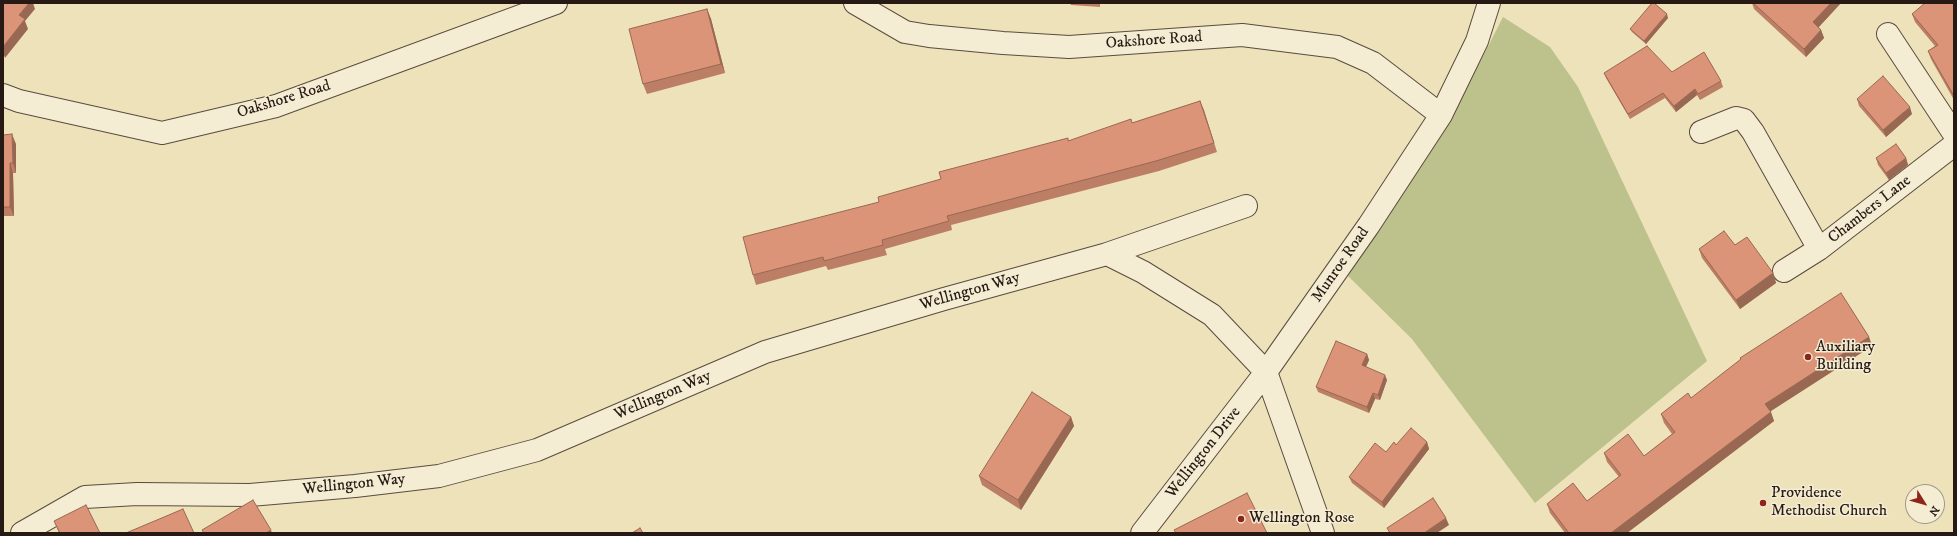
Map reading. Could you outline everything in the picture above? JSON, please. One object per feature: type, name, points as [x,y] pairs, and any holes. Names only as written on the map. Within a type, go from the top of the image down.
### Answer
[{"type":"street","name":"Oakshore Road","points":[[3,95],[18,101],[162,133],[276,106],[556,3]]},
{"type":"street","name":"Oakshore Road","points":[[855,3],[905,32],[1003,43],[1069,47],[1242,35],[1337,47],[1373,63],[1441,115]]},
{"type":"street","name":"Munroe Road","points":[[1266,372],[1369,225],[1441,115],[1477,41],[1488,3]]},
{"type":"street","points":[[1888,34],[1954,134]]},
{"type":"street","points":[[1701,132],[1736,118],[1744,120],[1753,132],[1819,249]]},
{"type":"street","name":"Chambers Lane","points":[[1784,271],[1819,249],[1954,145]]},
{"type":"street","name":"Wellington Way","points":[[22,533],[85,497],[137,494],[250,495],[355,486],[439,476],[537,450],[765,352],[944,299],[1107,254],[1246,206]]},
{"type":"street","points":[[1107,254],[1143,272],[1212,315],[1266,372],[1323,533]]},
{"type":"street","name":"Wellington Drive","points":[[1142,533],[1266,372]]},
{"type":"green space","points":[[1503,17],[1550,47],[1578,87],[1707,361],[1535,503],[1412,339],[1348,276],[1456,109]]},
{"type":"building","points":[[3,3],[29,3],[19,15],[25,19],[3,47]]},
{"type":"building","points":[[1652,3],[1667,14],[1644,41],[1630,29]]},
{"type":"building","points":[[1753,3],[1831,3],[1813,22],[1821,30],[1804,49]]},
{"type":"building","points":[[1925,3],[1954,3],[1954,96],[1928,51],[1938,45],[1912,14]]},
{"type":"building","points":[[707,9],[721,64],[643,84],[629,29]]},
{"type":"building","points":[[1647,46],[1672,72],[1704,52],[1721,81],[1698,94],[1695,89],[1674,106],[1663,93],[1628,114],[1604,73]]},
{"type":"building","points":[[1883,76],[1910,107],[1883,130],[1857,99]]},
{"type":"building","points":[[1200,101],[1214,143],[1156,161],[947,216],[949,221],[882,240],[883,245],[824,261],[823,257],[753,275],[743,237],[879,202],[878,197],[941,179],[939,172],[1068,138],[1068,141],[1131,119],[1132,123]]},
{"type":"building","points":[[12,134],[13,163],[10,163],[10,207],[3,207],[3,135]]},
{"type":"building","points":[[1896,144],[1906,158],[1886,173],[1876,158]]},
{"type":"building","points":[[1724,231],[1735,245],[1747,237],[1773,273],[1736,300],[1699,249]]},
{"type":"building","points":[[1841,293],[1869,337],[1765,404],[1771,412],[1611,533],[1569,533],[1547,504],[1573,483],[1587,501],[1621,475],[1604,453],[1628,434],[1644,456],[1675,432],[1661,414],[1688,393],[1691,398],[1741,359],[1740,358]]},
{"type":"building","points":[[1336,341],[1367,354],[1362,365],[1385,375],[1378,395],[1373,393],[1367,407],[1316,387]]},
{"type":"building","points":[[1032,392],[1071,417],[1018,500],[979,476]]},
{"type":"building","points":[[1411,428],[1427,442],[1382,502],[1349,477],[1375,443],[1386,452],[1394,442],[1396,445]]},
{"type":"building","points":[[1247,493],[1267,533],[1176,533],[1174,530]]},
{"type":"building","points":[[1433,498],[1446,518],[1424,533],[1390,533],[1387,528]]},
{"type":"building","points":[[253,500],[271,530],[266,533],[204,533],[202,530]]},
{"type":"building","points":[[86,505],[100,533],[60,533],[54,521]]},
{"type":"building","points":[[183,509],[194,533],[126,533]]},
{"type":"building","points":[[640,528],[643,533],[632,533]]},
{"type":"place","name":"Auxiliary Building","points":[[1808,357]]},
{"type":"place","name":"Providence Methodist Church","points":[[1763,503]]},
{"type":"place","name":"Wellington Rose","points":[[1241,519]]}]
